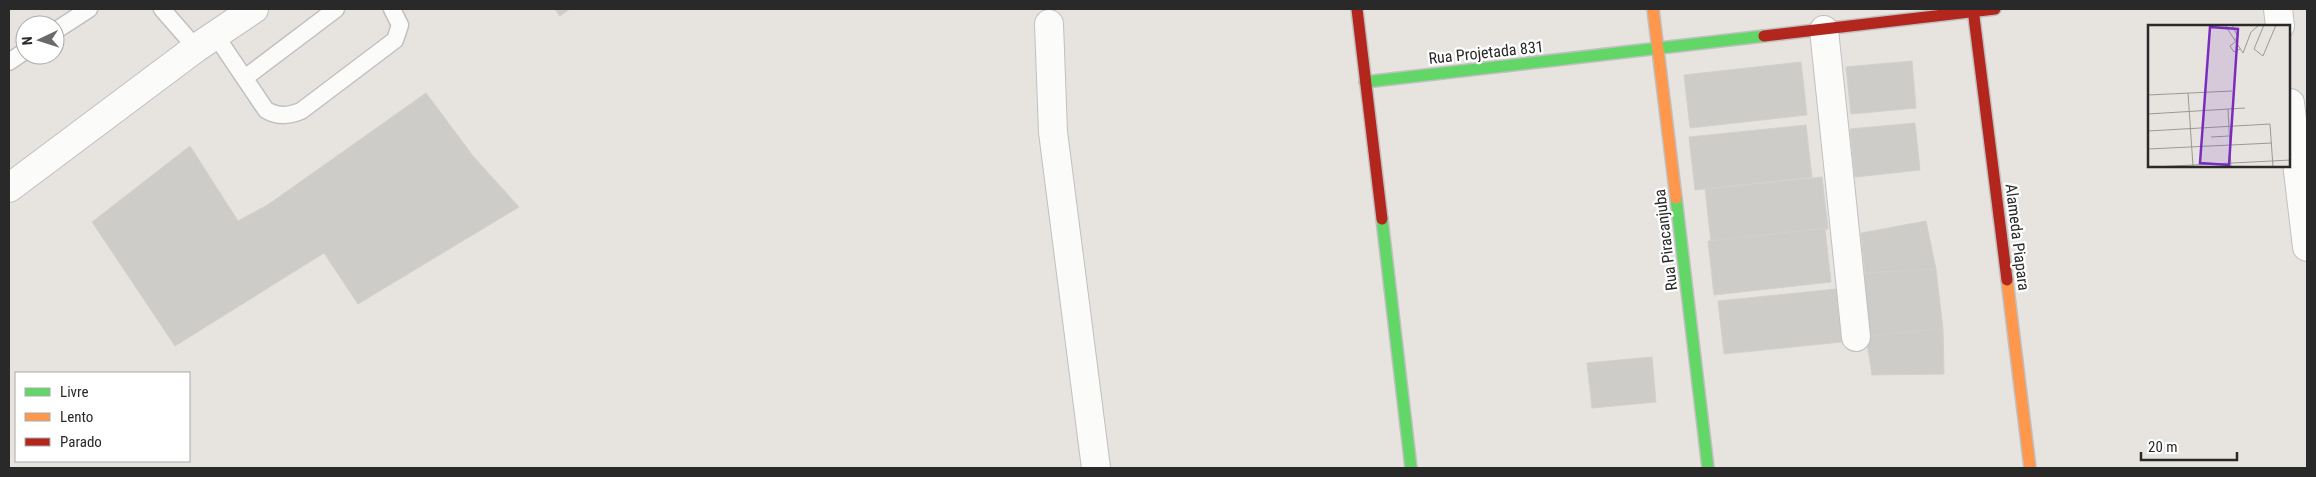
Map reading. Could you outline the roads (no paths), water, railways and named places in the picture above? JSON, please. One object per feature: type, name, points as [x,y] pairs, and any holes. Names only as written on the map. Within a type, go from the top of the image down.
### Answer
[{"type":"street","points":[[9,188],[206,42],[254,9]]},
{"type":"street","points":[[1357,9],[1411,468]]},
{"type":"street","name":"Rua Piracanjuba","points":[[1653,9],[1708,468]]},
{"type":"street","name":"Rua Projetada 831","points":[[1366,82],[1995,9]]},
{"type":"street","points":[[2278,9],[2280,25]]},
{"type":"street","name":"Alameda Piapara","points":[[1974,10],[2030,468]]},
{"type":"street","points":[[1049,24],[1053,132],[1096,468]]},
{"type":"street","points":[[1824,30],[1856,337]]},
{"type":"street","points":[[2291,112],[2307,248]]},
{"type":"lane","points":[[65,25],[90,9]]},
{"type":"lane","points":[[162,9],[206,42],[246,77],[266,110],[284,116],[300,111],[395,40],[400,25],[392,9]]},
{"type":"lane","points":[[246,77],[336,9]]}]
